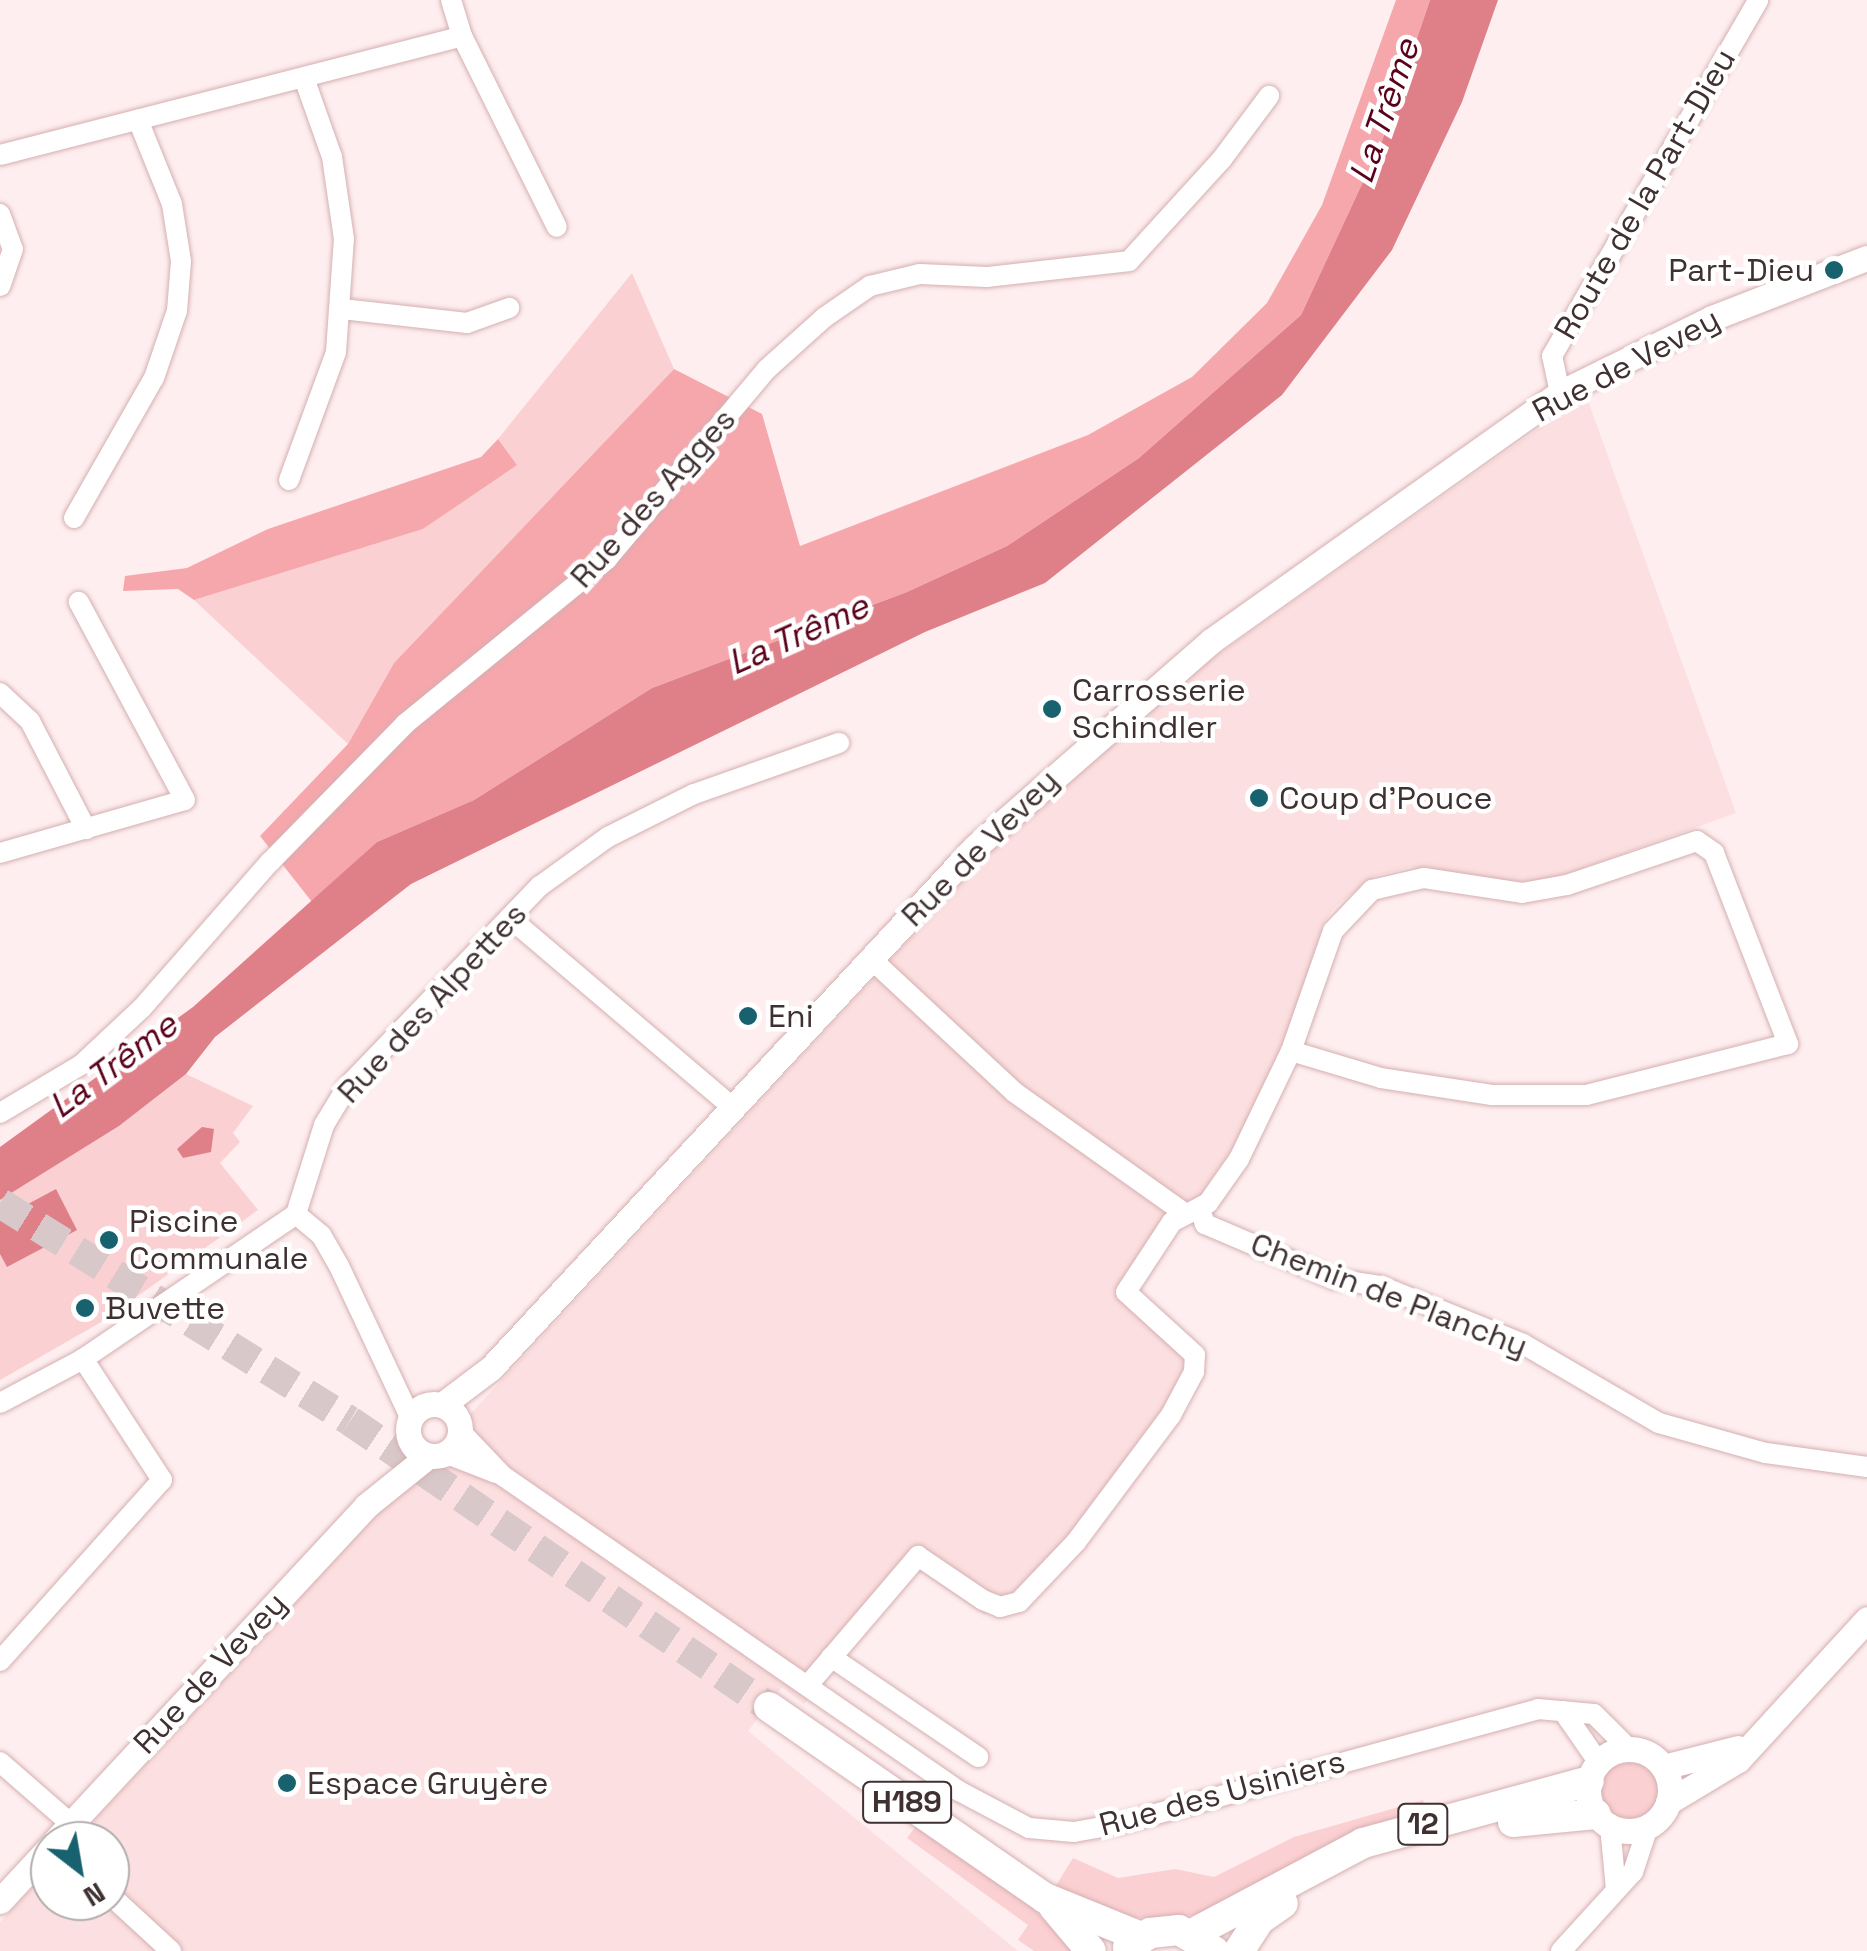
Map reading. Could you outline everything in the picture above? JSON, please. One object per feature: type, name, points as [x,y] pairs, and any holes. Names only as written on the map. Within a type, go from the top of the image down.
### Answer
[{"type":"highway","name":"H189","points":[[770,1707],[1045,1898]]},
{"type":"highway","name":"12","points":[[1132,1944],[1165,1930],[1203,1942],[1363,1843],[1594,1772]]},
{"type":"highway","name":"12","points":[[1238,1951],[1267,1914],[1364,1861],[1455,1833],[1603,1820]]},
{"type":"highway","points":[[1045,1898],[1132,1944]]},
{"type":"highway","points":[[1045,1898],[1092,1951]]},
{"type":"main road","name":"Rue de Vevey","points":[[74,1821],[974,847],[1112,722],[1211,641],[1560,393],[1712,318],[1867,258]]},
{"type":"main road","points":[[1648,1827],[1668,1802],[1723,1772],[1867,1619]]},
{"type":"main road","points":[[1630,1750],[1662,1767],[1715,1758],[1752,1742]]},
{"type":"main road","name":"12","points":[[1594,1772],[1630,1750]]},
{"type":"main road","points":[[1662,1767],[1668,1802]]},
{"type":"main road","points":[[1594,1772],[1603,1820]]},
{"type":"main road","name":"12","points":[[1603,1820],[1648,1827]]},
{"type":"main road","points":[[0,1901],[30,1869]]},
{"type":"street","points":[[451,0],[462,36],[557,226]]},
{"type":"street","name":"Route de la Part-Dieu","points":[[1560,393],[1552,356],[1758,0]]},
{"type":"street","points":[[0,155],[462,36]]},
{"type":"street","points":[[289,480],[322,403],[342,309],[344,239],[332,157],[304,78]]},
{"type":"street","name":"Rue des Agges","points":[[0,1113],[81,1065],[142,1008],[270,862],[405,724],[607,559],[767,369],[825,316],[870,286],[920,274],[987,277],[1128,261],[1222,159],[1268,96]]},
{"type":"street","points":[[74,518],[154,378],[177,311],[181,262],[172,204],[138,120]]},
{"type":"street","points":[[0,214],[13,250],[0,286]]},
{"type":"street","points":[[342,309],[467,323],[509,308]]},
{"type":"street","points":[[0,854],[185,800],[79,602]]},
{"type":"street","points":[[0,694],[30,722],[86,829]]},
{"type":"street","name":"Rue des Alpettes","points":[[296,1214],[324,1126],[347,1087],[540,886],[608,837],[694,794],[839,743]]},
{"type":"street","points":[[808,1686],[918,1556],[1000,1607],[1019,1602],[1076,1542],[1170,1415],[1194,1372],[1195,1355],[1186,1340],[1126,1292],[1239,1159],[1291,1051],[1333,931],[1350,907],[1396,880],[1522,893],[1567,885],[1697,840],[1714,853],[1788,1044],[1586,1095],[1492,1095],[1381,1078],[1291,1051]]},
{"type":"street","points":[[510,918],[732,1107]]},
{"type":"street","name":"Chemin de Planchy","points":[[870,958],[1014,1092],[1205,1224],[1334,1279],[1381,1286],[1523,1344],[1659,1423],[1766,1453],[1867,1467]]},
{"type":"street","points":[[0,1403],[83,1358],[296,1214],[320,1234],[437,1432]]},
{"type":"street","points":[[0,1661],[162,1480],[83,1358]]},
{"type":"street","name":"Rue des Usiniers","points":[[437,1432],[988,1809],[1029,1828],[1059,1832],[1119,1824],[1501,1716],[1563,1711],[1594,1714],[1630,1750]]},
{"type":"street","points":[[830,1657],[978,1758]]},
{"type":"street","points":[[1563,1711],[1594,1772]]},
{"type":"street","points":[[0,1762],[52,1821]]},
{"type":"street","points":[[1603,1820],[1616,1890]]},
{"type":"street","points":[[1561,1951],[1640,1859],[1648,1827]]},
{"type":"street","points":[[130,1913],[171,1951]]},
{"type":"shaded area","points":[[1396,0],[1430,0],[1382,141],[1301,315],[1139,458],[1007,546],[907,592],[652,688],[474,800],[377,842],[312,902],[260,836],[348,744],[394,663],[674,369],[762,414],[800,546],[1088,435],[1192,377],[1267,303],[1322,205]]},
{"type":"shaded area","points":[[632,273],[674,369],[394,663],[348,744],[194,600],[423,529],[516,464],[498,439]]},
{"type":"shaded area","points":[[1586,395],[1736,813],[1547,881],[1504,882],[1410,867],[1375,876],[1336,906],[1324,922],[1288,1036],[1249,1124],[1138,1288],[1142,1303],[1181,1329],[1199,1354],[1085,1541],[985,1615],[918,1570],[804,1704],[782,1687],[748,1731],[1018,1951],[0,1951],[0,1922],[30,1890],[30,1921],[130,1921],[130,1821],[94,1821],[1000,842],[1175,685]]},
{"type":"shaded area","points":[[498,439],[517,465],[423,529],[194,600],[178,589],[123,591],[125,576],[187,568],[268,529],[481,457]]},
{"type":"shaded area","name":"Piscine Communale","points":[[186,1074],[253,1106],[233,1133],[240,1142],[220,1163],[258,1210],[103,1321],[0,1380],[0,1200],[119,1126]]},
{"type":"shaded area","points":[[1629,1760],[1650,1769],[1659,1790],[1650,1811],[1629,1820],[1608,1811],[1599,1790],[1608,1769]]},
{"type":"shaded area","points":[[1423,1800],[1427,1813],[1195,1915],[1135,1918],[1055,1887],[1073,1858],[1118,1878],[1175,1869],[1214,1877],[1294,1837]]},
{"type":"shaded area","points":[[916,1826],[1033,1908],[1077,1951],[1034,1951],[1018,1940],[1028,1925],[907,1838]]},
{"type":"water","name":"La Trême","points":[[1430,0],[1498,0],[1462,102],[1392,250],[1282,395],[1045,583],[925,632],[411,884],[215,1037],[186,1074],[119,1126],[0,1200],[0,1147],[193,1007],[377,842],[474,800],[652,688],[907,592],[1007,546],[1139,458],[1301,315],[1382,141]]},
{"type":"water","points":[[202,1127],[214,1129],[211,1152],[183,1158],[177,1149]]},
{"type":"water","points":[[56,1189],[77,1230],[7,1267],[0,1254],[0,1219]]},
{"type":"tunnel","points":[[0,1203],[350,1421],[769,1707]]},
{"type":"place","name":"Part-Dieu","points":[[1834,270]]},
{"type":"place","name":"Carrosserie Schindler","points":[[1052,709]]},
{"type":"place","name":"Coup d'Pouce","points":[[1259,798]]},
{"type":"place","name":"Eni","points":[[748,1016]]},
{"type":"place","name":"Piscine Communale","points":[[109,1240]]},
{"type":"place","name":"Buvette","points":[[85,1308]]},
{"type":"place","name":"Espace Gruyère","points":[[287,1783]]}]
